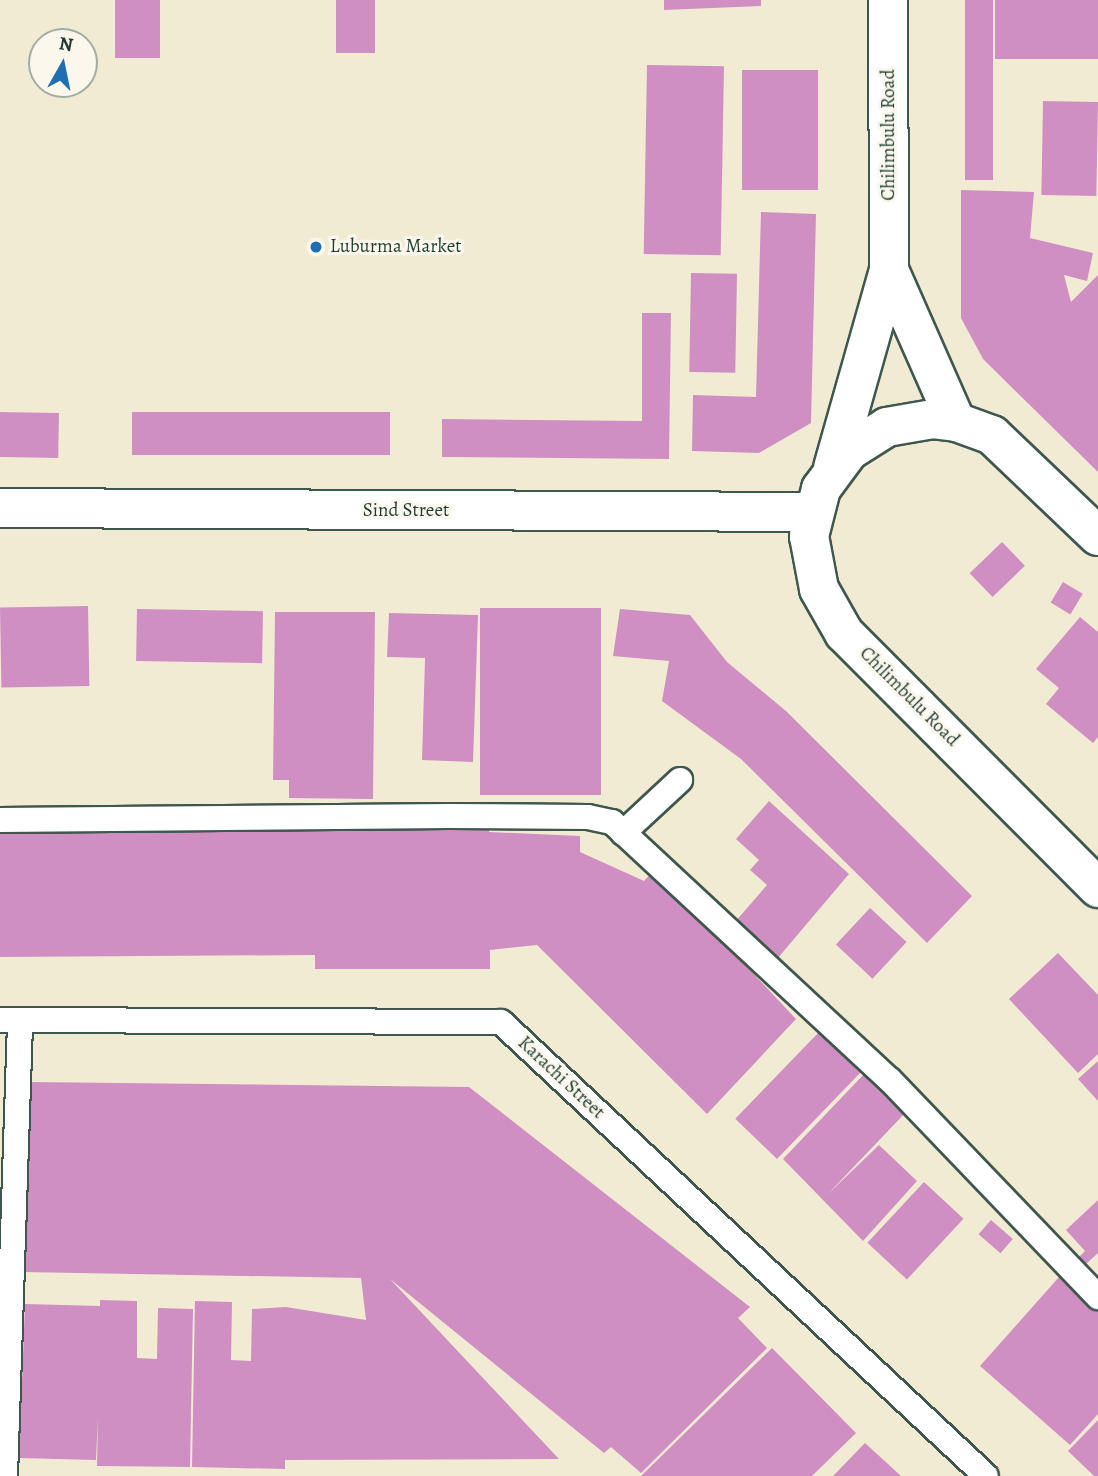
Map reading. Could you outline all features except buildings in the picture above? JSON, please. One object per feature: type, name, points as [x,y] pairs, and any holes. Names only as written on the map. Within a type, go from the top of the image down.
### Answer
[{"type":"main road","name":"Chilimbulu Road","points":[[888,0],[889,270],[833,468],[812,512],[812,564],[819,589],[844,632],[1098,888]]},
{"type":"main road","name":"Chilimbulu Road","points":[[889,270],[956,422]]},
{"type":"main road","name":"Chilimbulu Road","points":[[833,468],[849,451],[887,428],[910,421],[956,422],[992,435],[1022,460],[1098,536]]},
{"type":"main road","name":"Sind Street","points":[[0,508],[812,512]]},
{"type":"lane","points":[[623,833],[680,780]]},
{"type":"lane","points":[[0,820],[588,817],[612,822],[890,1080],[1098,1297]]},
{"type":"lane","points":[[5,1476],[10,1020]]},
{"type":"lane","name":"Karachi Street","points":[[10,1020],[501,1022],[973,1472]]},
{"type":"place","name":"Luburma Market","points":[[316,247]]}]
